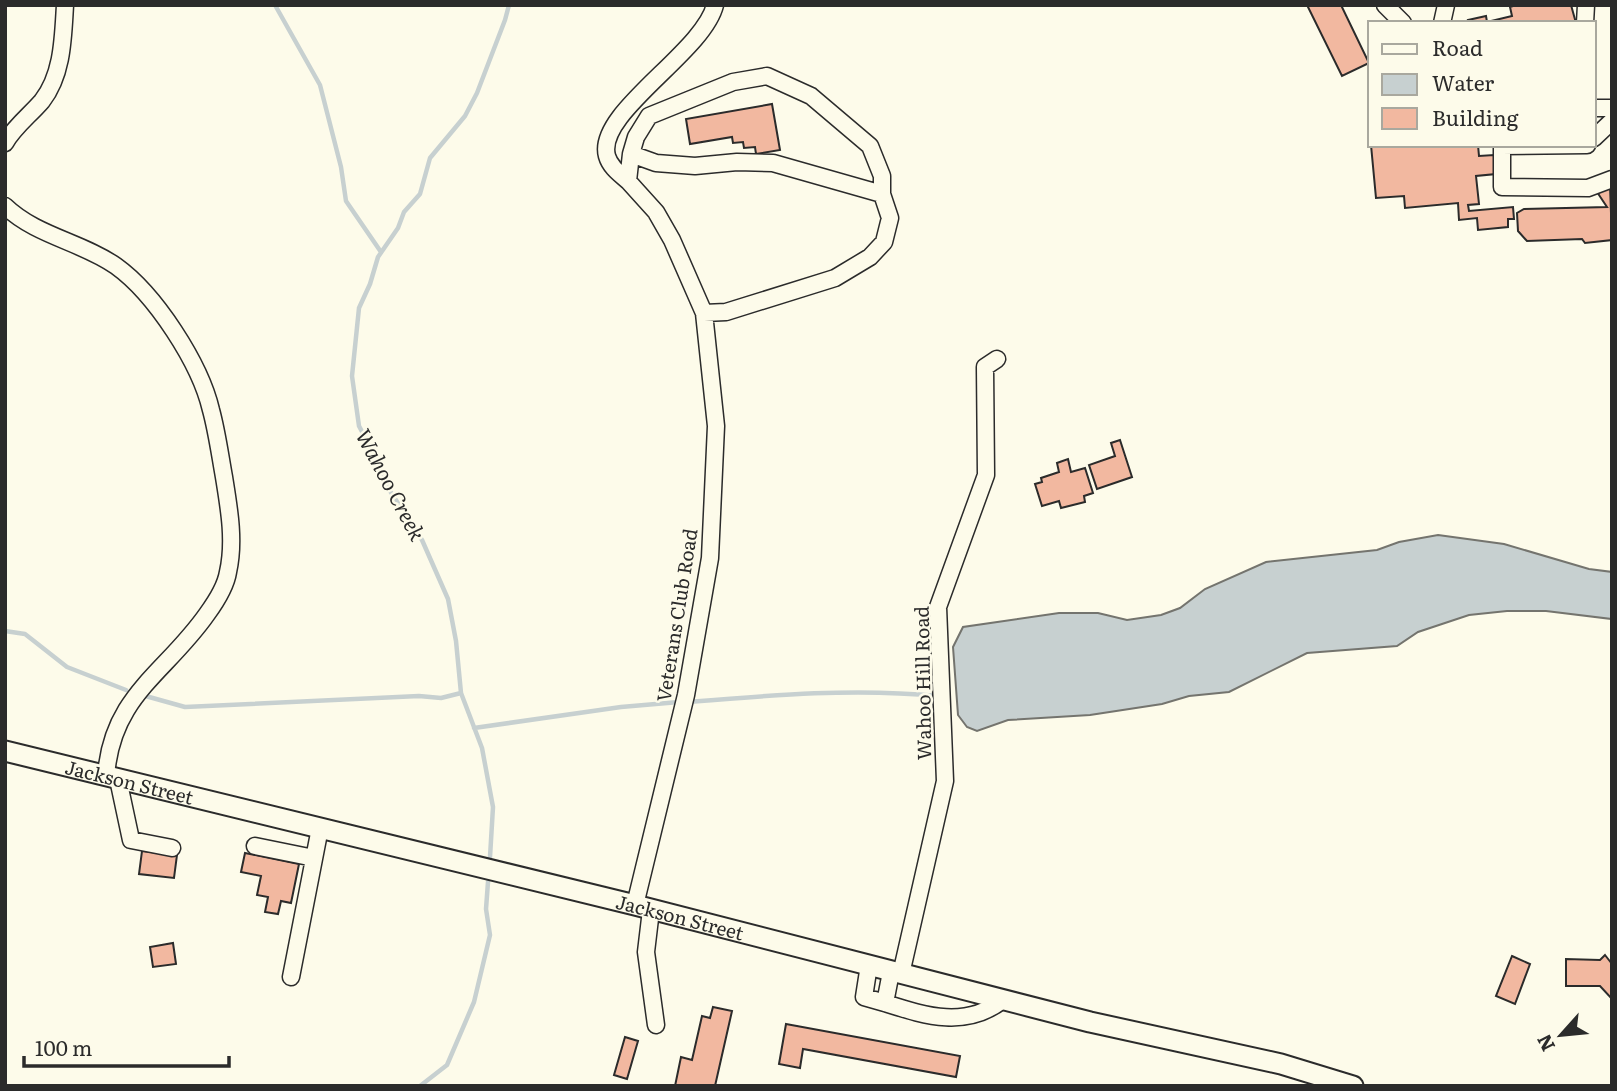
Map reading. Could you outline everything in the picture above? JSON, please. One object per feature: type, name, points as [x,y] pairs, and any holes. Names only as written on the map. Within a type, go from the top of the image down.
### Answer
[{"type":"main road","name":"Jackson Street","points":[[5,751],[643,907],[1003,1000],[1281,1064],[1353,1086]]},
{"type":"lane","points":[[5,143],[44,99],[53,80],[62,52],[65,5]]},
{"type":"lane","name":"Veterans Club Road","points":[[656,1025],[643,907],[686,695],[710,558],[716,426],[704,313],[691,279],[656,212],[612,167],[607,156],[606,141],[617,118],[690,46],[715,5]]},
{"type":"lane","points":[[1385,5],[1402,21]]},
{"type":"lane","points":[[628,181],[636,137],[649,116],[733,82],[767,76],[811,96],[870,146],[882,176],[882,194],[890,218],[884,242],[870,257],[835,278],[726,312],[704,313]]},
{"type":"lane","points":[[1596,136],[1612,121]]},
{"type":"lane","points":[[1502,147],[1502,187],[1588,188],[1612,179]]},
{"type":"lane","points":[[631,154],[656,163],[695,166],[737,162],[773,163],[882,194]]},
{"type":"lane","points":[[5,206],[19,219],[116,266],[141,288],[164,316],[195,369],[211,407],[224,479],[232,547],[228,575],[209,611],[186,643],[145,683],[120,718],[108,754],[131,840],[172,848]]},
{"type":"lane","name":"Wahoo Hill Road","points":[[896,973],[945,781],[938,607],[986,475],[985,367],[997,359]]},
{"type":"lane","points":[[290,977],[320,828]]},
{"type":"lane","points":[[255,846],[314,858]]},
{"type":"lane","points":[[869,965],[864,997],[928,1016],[944,1018],[987,1012],[1003,1000]]},
{"type":"lane","points":[[885,1003],[896,973]]},
{"type":"water","points":[[1438,535],[1504,544],[1589,569],[1612,572],[1612,619],[1546,611],[1469,615],[1418,632],[1397,646],[1307,653],[1229,692],[1189,696],[1162,704],[1090,715],[1008,720],[977,731],[967,727],[958,715],[953,647],[963,627],[1059,613],[1098,613],[1127,620],[1161,615],[1180,608],[1205,589],[1266,562],[1377,550],[1399,542]]},
{"type":"building","points":[[1307,5],[1341,5],[1368,61],[1368,63],[1342,76]]},
{"type":"building","points":[[1571,5],[1575,21],[1491,21],[1512,16],[1510,7]]},
{"type":"building","points":[[1486,16],[1487,21],[1468,20]]},
{"type":"building","points":[[772,104],[780,150],[756,154],[755,147],[744,148],[743,142],[733,143],[732,137],[690,144],[686,119]]},
{"type":"building","points":[[1371,147],[1478,147],[1479,156],[1494,155],[1496,174],[1476,176],[1479,204],[1468,205],[1469,211],[1513,207],[1514,219],[1508,219],[1508,227],[1478,230],[1477,218],[1459,220],[1458,203],[1405,208],[1404,196],[1376,198]]},
{"type":"building","points":[[1610,186],[1612,240],[1585,243],[1582,239],[1527,241],[1518,231],[1517,213],[1524,209],[1607,207],[1597,192]]},
{"type":"building","points":[[1120,440],[1132,477],[1097,489],[1089,465],[1115,456],[1111,443]]},
{"type":"building","points":[[1068,459],[1071,472],[1085,468],[1093,493],[1084,496],[1085,502],[1061,508],[1059,501],[1042,506],[1035,484],[1042,482],[1041,478],[1059,472],[1057,463]]},
{"type":"building","points":[[142,851],[177,855],[174,878],[139,874]]},
{"type":"building","points":[[245,853],[299,864],[291,903],[281,901],[278,914],[265,912],[268,897],[257,895],[261,876],[241,872]]},
{"type":"building","points":[[173,943],[176,964],[153,967],[150,947]]},
{"type":"building","points":[[1605,955],[1612,964],[1612,999],[1600,986],[1566,986],[1566,959],[1600,960]]},
{"type":"building","points":[[1512,956],[1530,964],[1515,1004],[1496,996]]},
{"type":"building","points":[[713,1007],[732,1011],[715,1086],[675,1086],[681,1057],[692,1060],[702,1016],[710,1018]]},
{"type":"building","points":[[786,1024],[960,1056],[956,1077],[803,1049],[800,1068],[779,1064]]},
{"type":"building","points":[[625,1037],[638,1041],[627,1079],[614,1075]]},
{"type":"waterway","name":"Wahoo Creek","points":[[275,5],[320,85],[341,167],[346,201],[381,252]]},
{"type":"waterway","name":"Wahoo Creek","points":[[490,857],[493,807],[482,748],[461,693],[456,641],[448,599],[422,540],[390,491],[359,426],[352,376],[359,308],[378,257],[398,228],[404,212],[420,194],[430,158],[465,116],[477,93],[509,5]]},
{"type":"waterway","points":[[5,631],[25,634],[67,667],[126,690]]},
{"type":"waterway","points":[[142,695],[185,707],[419,696],[441,698],[461,693]]},
{"type":"waterway","points":[[688,702],[844,693],[938,696]]},
{"type":"waterway","points":[[474,728],[621,707],[679,702]]},
{"type":"waterway","name":"Wahoo Creek","points":[[420,1086],[447,1065],[474,1002],[490,935],[486,909],[488,882]]}]
